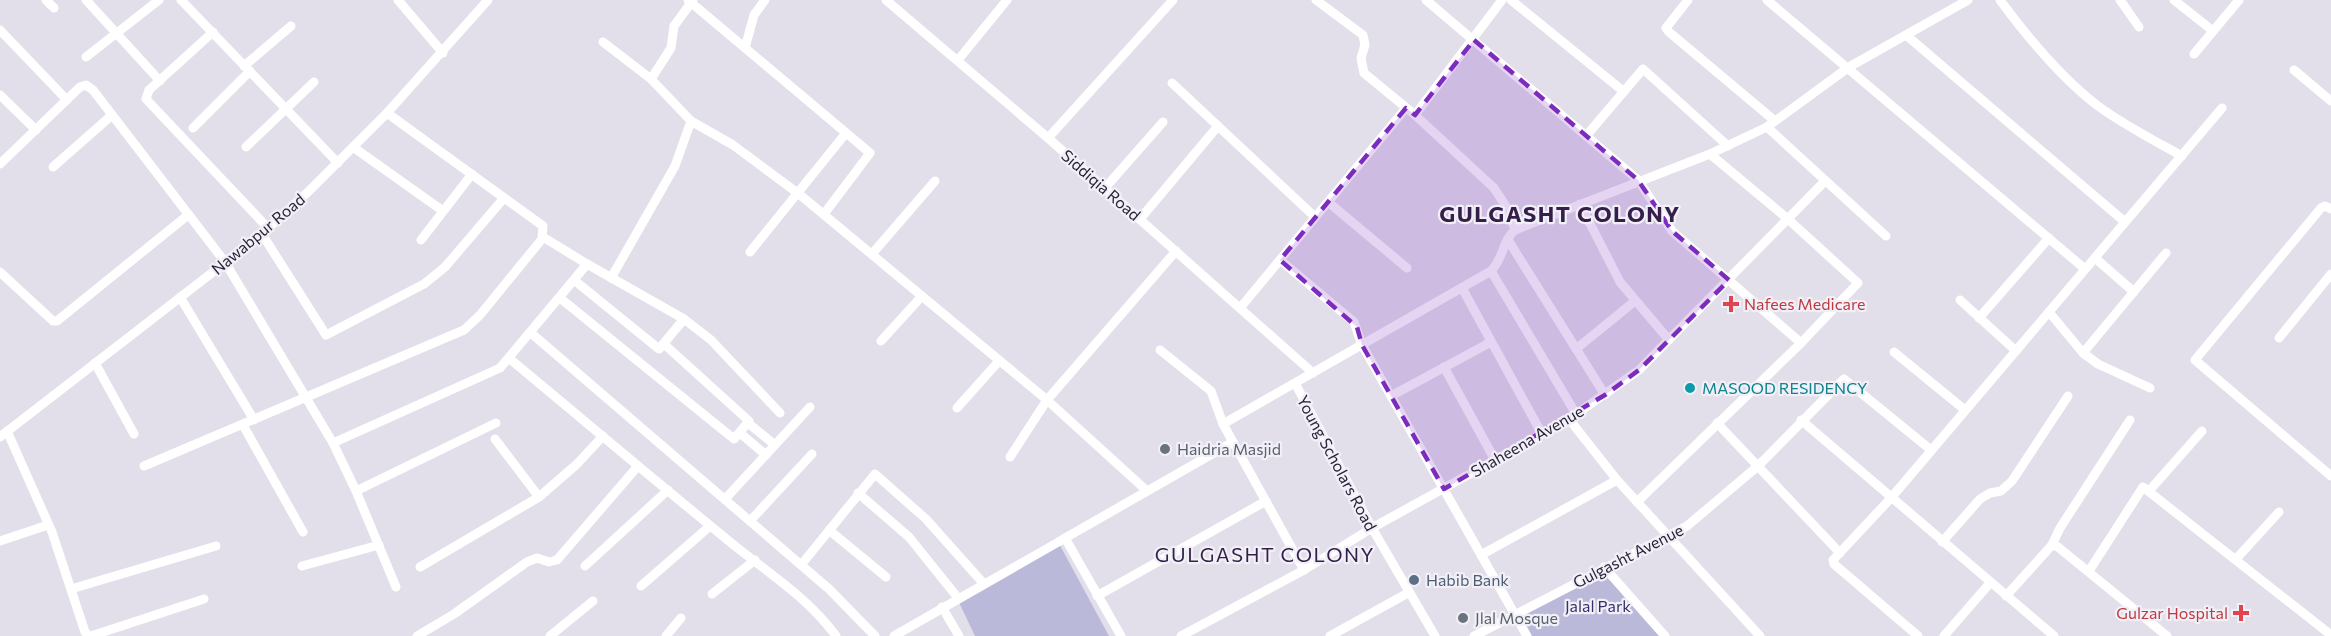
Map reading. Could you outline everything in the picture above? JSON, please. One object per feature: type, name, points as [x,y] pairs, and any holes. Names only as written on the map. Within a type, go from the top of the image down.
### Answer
[{"type":"street","points":[[46,0],[54,8]]},
{"type":"street","points":[[86,0],[160,81]]},
{"type":"street","points":[[86,57],[159,0]]},
{"type":"street","points":[[182,0],[338,163]]},
{"type":"street","points":[[398,0],[443,52]]},
{"type":"street","name":"Nawabpur Road","points":[[3,434],[264,231],[338,163],[387,113],[488,0]]},
{"type":"street","points":[[745,48],[754,15],[765,0]]},
{"type":"street","points":[[958,60],[1007,0]]},
{"type":"street","points":[[1048,138],[1173,0]]},
{"type":"street","points":[[1316,0],[1363,35],[1365,45],[1361,58],[1364,73],[1415,115],[1494,188],[1507,207],[1515,230]]},
{"type":"street","points":[[1426,0],[1638,180],[1672,231],[1801,343]]},
{"type":"street","points":[[1415,115],[1474,40],[1502,0]]},
{"type":"street","points":[[1511,0],[1623,91]]},
{"type":"street","points":[[1688,0],[1666,28],[1775,121]]},
{"type":"street","points":[[1767,0],[1850,67],[2085,269]]},
{"type":"street","points":[[2000,0],[2031,40],[2074,86],[2125,124],[2182,156]]},
{"type":"street","points":[[2120,0],[2139,27]]},
{"type":"street","points":[[2174,0],[2213,31]]},
{"type":"street","points":[[2194,54],[2239,0]]},
{"type":"street","points":[[651,79],[671,48],[674,26],[691,1],[870,155],[824,214]]},
{"type":"street","name":"Siddiqia Road","points":[[889,1],[1105,188],[1313,373]]},
{"type":"street","points":[[1223,424],[1491,271],[1498,263],[1515,230],[1638,180],[1710,154],[1767,127],[1850,67],[1962,1]]},
{"type":"street","points":[[193,128],[247,69],[291,26]]},
{"type":"street","points":[[0,30],[67,100]]},
{"type":"street","points":[[213,32],[146,94],[146,99],[264,231],[326,335],[424,284],[438,274],[504,198]]},
{"type":"street","points":[[1906,35],[2125,222]]},
{"type":"street","points":[[603,42],[651,79],[691,121],[733,145],[824,214],[1047,400],[1146,490]]},
{"type":"street","points":[[1586,136],[1643,69],[1728,146]]},
{"type":"street","points":[[2294,70],[2331,101]]},
{"type":"street","points":[[246,147],[314,82]]},
{"type":"street","points":[[1172,82],[1316,217]]},
{"type":"street","points":[[0,164],[67,100],[86,85],[112,115],[225,262],[333,443],[357,490],[396,587]]},
{"type":"street","points":[[0,95],[36,130]]},
{"type":"street","points":[[1240,308],[1406,108]]},
{"type":"street","points":[[1918,636],[1833,561],[1891,498],[2222,108]]},
{"type":"street","points":[[144,466],[307,399],[464,330],[480,315],[543,237],[543,226],[387,113]]},
{"type":"street","points":[[53,167],[112,115]]},
{"type":"street","points":[[611,278],[675,165],[691,121]]},
{"type":"street","points":[[1105,188],[1163,122]]},
{"type":"street","points":[[1140,219],[1218,126]]},
{"type":"street","points":[[1767,127],[1886,236]]},
{"type":"street","points":[[750,252],[846,133]]},
{"type":"street","points":[[353,147],[443,211]]},
{"type":"street","points":[[1638,502],[1801,343],[1858,283],[1789,219],[1710,154]]},
{"type":"street","points":[[421,240],[472,174]]},
{"type":"street","points":[[872,254],[935,181]]},
{"type":"street","name":"Shaheena Avenue","points":[[1181,636],[1304,570],[1372,528],[1542,434],[1605,395],[1639,370],[1825,181]]},
{"type":"street","points":[[1328,202],[1407,268]]},
{"type":"street","points":[[1580,204],[1620,282],[1669,340]]},
{"type":"street","points":[[2331,209],[2325,206],[2321,208],[2196,360],[2331,477]]},
{"type":"street","points":[[0,287],[4,275],[50,318],[57,321],[188,215]]},
{"type":"street","points":[[543,237],[684,319],[711,340],[780,413]]},
{"type":"street","points":[[1979,318],[2049,238]]},
{"type":"street","points":[[1508,240],[1605,395]]},
{"type":"street","points":[[1010,457],[1047,400],[1176,251]]},
{"type":"street","points":[[2083,353],[2166,253]]},
{"type":"street","points":[[2095,258],[2134,292]]},
{"type":"street","points":[[1280,260],[1354,322],[1362,345],[1527,636]]},
{"type":"street","points":[[333,443],[500,368],[510,359],[587,264]]},
{"type":"street","points":[[1491,271],[1572,416],[1617,480],[1760,636]]},
{"type":"street","points":[[2279,338],[2331,274]]},
{"type":"street","points":[[574,280],[657,349],[664,344],[684,319]]},
{"type":"street","points":[[1462,288],[1542,434]]},
{"type":"street","points":[[881,340],[922,296]]},
{"type":"street","points":[[180,297],[255,420]]},
{"type":"street","points":[[560,298],[732,439],[748,423]]},
{"type":"street","points":[[1960,300],[2016,351]]},
{"type":"street","points":[[1576,349],[1635,301]]},
{"type":"street","points":[[2049,312],[2083,353],[2098,364],[2150,388]]},
{"type":"street","points":[[531,333],[829,589],[875,636]]},
{"type":"street","points":[[1391,396],[1491,342]]},
{"type":"street","points":[[664,344],[749,420],[748,423],[775,445]]},
{"type":"street","points":[[1160,350],[1211,391],[1223,424],[1304,570]]},
{"type":"street","points":[[1894,352],[1965,411]]},
{"type":"street","points":[[510,359],[822,616],[836,636]]},
{"type":"street","points":[[957,408],[999,361]]},
{"type":"street","points":[[95,363],[134,434]]},
{"type":"street","points":[[1444,367],[1495,460]]},
{"type":"street","name":"Gulgasht Avenue","points":[[1474,636],[1687,526],[1758,466],[1844,379],[1931,450]]},
{"type":"street","name":"Young Scholars Road","points":[[1295,383],[1372,528],[1435,636]]},
{"type":"street","points":[[1942,542],[1980,499],[1990,493],[2001,491],[2013,481],[2068,396]]},
{"type":"street","points":[[725,500],[810,407]]},
{"type":"street","points":[[1802,420],[2054,636]]},
{"type":"street","points":[[2006,596],[2052,545],[2060,528],[2130,420]]},
{"type":"street","points":[[357,490],[496,423]]},
{"type":"street","points":[[1717,423],[1840,553]]},
{"type":"street","points":[[243,425],[303,532]]},
{"type":"street","points":[[2149,491],[2202,431]]},
{"type":"street","points":[[740,432],[766,455]]},
{"type":"street","points":[[3,434],[48,525],[85,632],[91,636],[204,599]]},
{"type":"street","points":[[420,567],[539,497],[577,464],[603,436]]},
{"type":"street","points":[[495,439],[539,497]]},
{"type":"street","points":[[894,636],[1233,442]]},
{"type":"street","points":[[750,521],[812,454]]},
{"type":"street","points":[[417,636],[454,614],[528,562],[537,558],[549,562],[557,560],[638,466]]},
{"type":"street","points":[[801,565],[858,493],[874,476],[878,475],[934,528],[984,584]]},
{"type":"street","points":[[1481,555],[1617,480]]},
{"type":"street","points":[[2089,571],[2139,489],[2143,487],[2331,635]]},
{"type":"street","points":[[585,566],[668,490]]},
{"type":"street","points":[[858,493],[909,537],[958,598]]},
{"type":"street","points":[[1098,596],[1266,501]]},
{"type":"street","points":[[2236,559],[2279,512]]},
{"type":"street","points":[[0,541],[48,525]]},
{"type":"street","points":[[641,586],[710,526]]},
{"type":"street","points":[[829,530],[886,578]]},
{"type":"street","points":[[1065,538],[1121,636]]},
{"type":"street","points":[[302,566],[379,545]]},
{"type":"street","points":[[2052,545],[2058,546],[2167,636]]},
{"type":"street","points":[[71,589],[216,546]]},
{"type":"street","points":[[712,594],[755,560]]},
{"type":"street","points":[[1604,567],[1665,636]]},
{"type":"street","points":[[1944,636],[1990,583]]},
{"type":"street","points":[[1330,636],[1408,593]]},
{"type":"street","points":[[550,636],[593,601]]},
{"type":"street","points":[[942,608],[959,636]]},
{"type":"street","points":[[666,636],[681,618]]},
{"type":"street","points":[[2036,636],[2043,628]]},
{"type":"highlighted area","points":[[1474,40],[1638,180],[1672,231],[1729,280],[1639,370],[1605,395],[1444,489],[1362,345],[1357,327],[1280,260],[1406,108],[1415,115]]},
{"type":"green space","points":[[1056,538],[1109,636],[975,636],[956,596]]},
{"type":"green space","name":"Jalal Park","points":[[1604,567],[1665,636],[1527,636],[1515,614]]},
{"type":"place","name":"Nafees Medicare","points":[[1731,304]]},
{"type":"place","name":"MASOOD RESIDENCY","points":[[1690,388]]},
{"type":"place","name":"Haidria Masjid","points":[[1165,449]]},
{"type":"place","name":"Habib Bank","points":[[1414,580]]},
{"type":"place","name":"Gulzar Hospital","points":[[2241,613]]},
{"type":"place","name":"Jlal Mosque","points":[[1463,618]]},
{"type":"district","name":"GULGASHT COLONY","points":[[1560,214]]},
{"type":"district","name":"GULGASHT COLONY","points":[[1265,555]]}]
